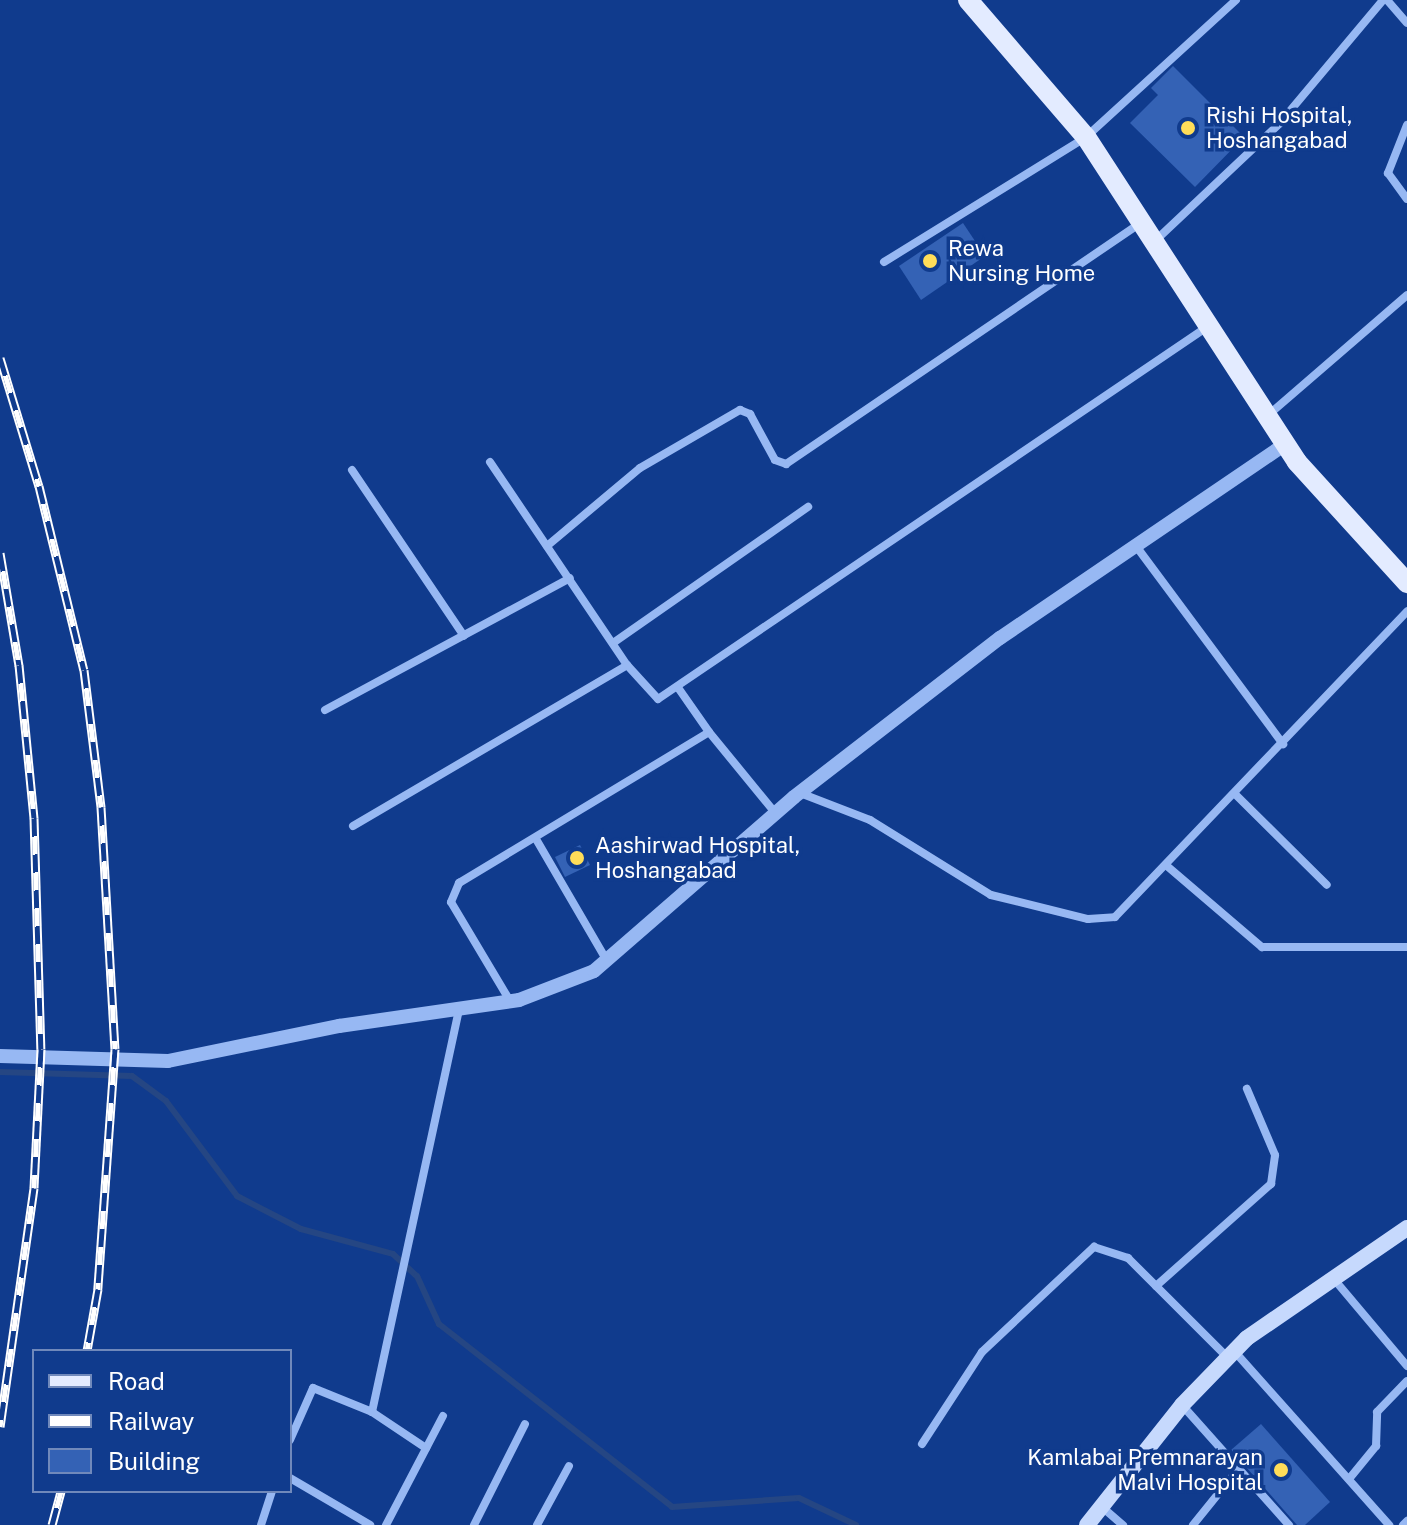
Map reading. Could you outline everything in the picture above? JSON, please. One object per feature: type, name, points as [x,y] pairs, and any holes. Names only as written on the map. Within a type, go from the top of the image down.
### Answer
[{"type":"main road","points":[[968,0],[1086,137],[1285,444],[1407,583]]},
{"type":"main road","points":[[1087,1525],[1182,1405],[1232,1355],[1333,1277],[1407,1228]]},
{"type":"street","points":[[884,262],[1086,137],[1236,0]]},
{"type":"street","points":[[1153,242],[1279,124],[1385,0],[1407,23]]},
{"type":"street","points":[[1407,125],[1388,173],[1407,199]]},
{"type":"street","points":[[547,546],[640,468],[740,410],[750,414],[775,460],[786,464],[1141,223]]},
{"type":"street","points":[[1266,416],[1407,295]]},
{"type":"street","points":[[490,462],[627,665],[652,697],[664,698],[1207,327]]},
{"type":"street","points":[[0,1056],[168,1061],[339,1026],[510,1001],[594,971],[800,793],[1000,638],[1285,444]]},
{"type":"street","points":[[352,470],[464,636]]},
{"type":"street","points":[[613,643],[808,507]]},
{"type":"street","points":[[1136,546],[1283,744]]},
{"type":"street","points":[[325,710],[570,578]]},
{"type":"street","points":[[800,793],[870,820],[991,895],[1088,919],[1115,917],[1167,866],[1407,611]]},
{"type":"street","points":[[353,826],[627,665]]},
{"type":"street","points":[[679,689],[709,732],[776,814]]},
{"type":"street","points":[[510,1001],[451,902],[451,892],[709,732]]},
{"type":"street","points":[[1235,794],[1327,885]]},
{"type":"street","points":[[536,839],[607,961]]},
{"type":"street","points":[[1167,866],[1262,947],[1407,947]]},
{"type":"street","points":[[372,1412],[459,1008]]},
{"type":"street","points":[[1156,1286],[1271,1184],[1275,1155],[1247,1089]]},
{"type":"street","points":[[922,1444],[982,1352],[1084,1251],[1094,1247],[1117,1250],[1232,1355],[1389,1525]]},
{"type":"street","points":[[1333,1277],[1407,1366]]},
{"type":"street","points":[[1349,1479],[1376,1446],[1375,1415],[1407,1381]]},
{"type":"street","points":[[292,1435],[313,1388],[372,1412],[426,1448]]},
{"type":"street","points":[[1182,1405],[1289,1525]]},
{"type":"street","points":[[386,1525],[443,1416]]},
{"type":"street","points":[[474,1525],[525,1424]]},
{"type":"street","points":[[537,1525],[569,1466]]},
{"type":"street","points":[[1193,1525],[1239,1468]]},
{"type":"street","points":[[292,1479],[370,1525]]},
{"type":"street","points":[[261,1525],[271,1493]]},
{"type":"street","points":[[1102,1507],[1123,1525]]},
{"type":"building","points":[[1173,66],[1244,137],[1195,187],[1130,123],[1158,95],[1151,88]]},
{"type":"building","points":[[963,223],[985,256],[921,300],[899,266]]},
{"type":"building","points":[[580,845],[590,865],[565,877],[555,857]]},
{"type":"building","points":[[1261,1424],[1330,1502],[1305,1525],[1297,1525],[1231,1450]]},
{"type":"waterway","points":[[0,1072],[132,1076],[166,1101],[237,1196],[301,1229],[393,1254],[417,1276],[439,1324],[672,1507],[799,1498],[856,1525]]},
{"type":"railway","points":[[0,358],[39,486],[84,670],[101,807],[115,1049],[98,1289],[87,1349]]},
{"type":"railway","points":[[0,553],[19,665],[34,818],[41,1049],[34,1188],[0,1427]]},
{"type":"railway","points":[[52,1525],[60,1493]]},
{"type":"place","name":"Rishi Hospital, Hoshangabad","points":[[1188,128]]},
{"type":"place","name":"Rewa Nursing Home","points":[[930,261]]},
{"type":"place","name":"Aashirwad Hospital, Hoshangabad","points":[[577,858]]},
{"type":"place","name":"Kamlabai Premnarayan Malvi Hospital","points":[[1281,1470]]}]
